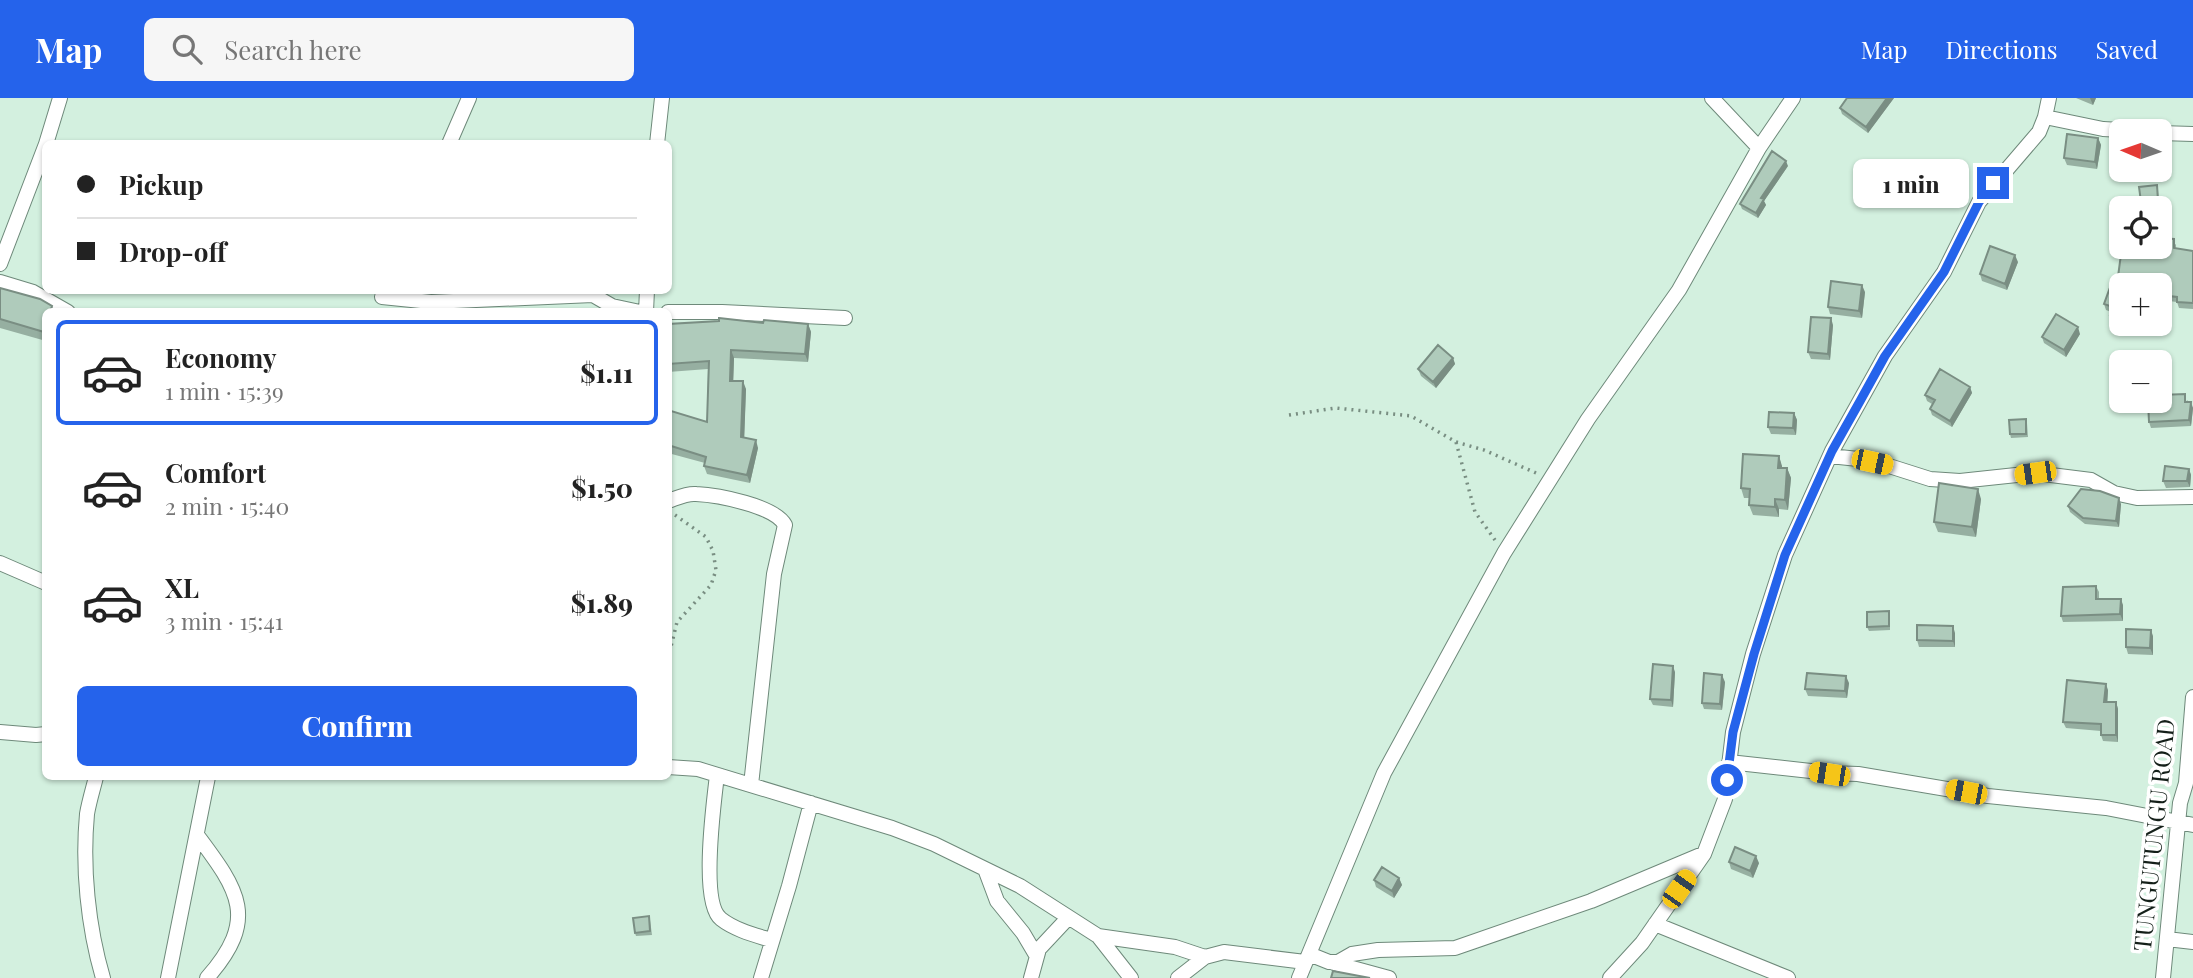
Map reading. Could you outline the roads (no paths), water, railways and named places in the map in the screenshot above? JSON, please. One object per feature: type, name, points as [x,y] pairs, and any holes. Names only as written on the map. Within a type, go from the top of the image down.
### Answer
[{"type":"street","points":[[47,140],[60,98]]},
{"type":"street","points":[[451,140],[469,98]]},
{"type":"street","points":[[657,140],[662,98]]},
{"type":"street","points":[[1712,98],[1759,148]]},
{"type":"street","points":[[1299,978],[1384,773],[1504,553],[1588,419],[1679,290],[1759,148],[1793,98]]},
{"type":"street","points":[[1610,978],[1642,943],[1704,854],[1724,799],[1733,732],[1785,555],[1830,456],[1885,356],[1944,272],[1979,202],[2039,132],[2049,98]]},
{"type":"street","points":[[2045,117],[2109,130]]},
{"type":"street","points":[[2172,133],[2193,134]]},
{"type":"street","points":[[0,264],[42,154]]},
{"type":"street","points":[[0,282],[33,292],[61,308]]},
{"type":"street","points":[[384,294],[431,302],[571,294]]},
{"type":"street","points":[[591,294],[621,308]]},
{"type":"street","points":[[672,312],[845,318]]},
{"type":"street","points":[[1830,456],[1877,463],[1930,479],[1961,481],[2035,473],[2091,480],[2114,493],[2137,498],[2193,496]]},
{"type":"street","points":[[672,500],[693,494],[731,500],[770,511],[781,518],[785,526],[774,574],[751,785]]},
{"type":"street","points":[[0,562],[42,581]]},
{"type":"street","name":"TUNGUTUNGU ROAD","points":[[2163,972],[2185,824],[2180,803],[2186,783],[2193,697]]},
{"type":"street","points":[[0,732],[42,734]]},
{"type":"street","points":[[1729,762],[1829,774],[1858,774],[1988,796],[2106,808],[2185,824]]},
{"type":"street","points":[[672,767],[698,769],[924,840],[1020,886],[1098,936],[1131,978]]},
{"type":"street","points":[[718,775],[709,883],[713,905],[720,919],[741,930],[771,940]]},
{"type":"street","points":[[95,780],[87,813],[87,880],[103,978]]},
{"type":"street","points":[[169,978],[207,780]]},
{"type":"street","points":[[761,978],[811,803]]},
{"type":"street","points":[[197,835],[221,867],[233,889],[240,917],[234,938],[220,963],[207,978]]},
{"type":"street","points":[[1329,962],[1338,962],[1352,954],[1378,950],[1455,948],[1591,901],[1704,854]]},
{"type":"street","points":[[985,869],[997,901],[1036,954]]},
{"type":"street","points":[[1031,978],[1036,954],[1050,935],[1068,918]]},
{"type":"street","points":[[1655,925],[1788,978]]},
{"type":"street","points":[[1098,936],[1175,947],[1205,957]]},
{"type":"street","points":[[2166,939],[2193,942]]},
{"type":"street","points":[[1178,978],[1205,957],[1224,952],[1307,958],[1390,978]]},
{"type":"street","points":[[2151,978],[2163,972]]}]
